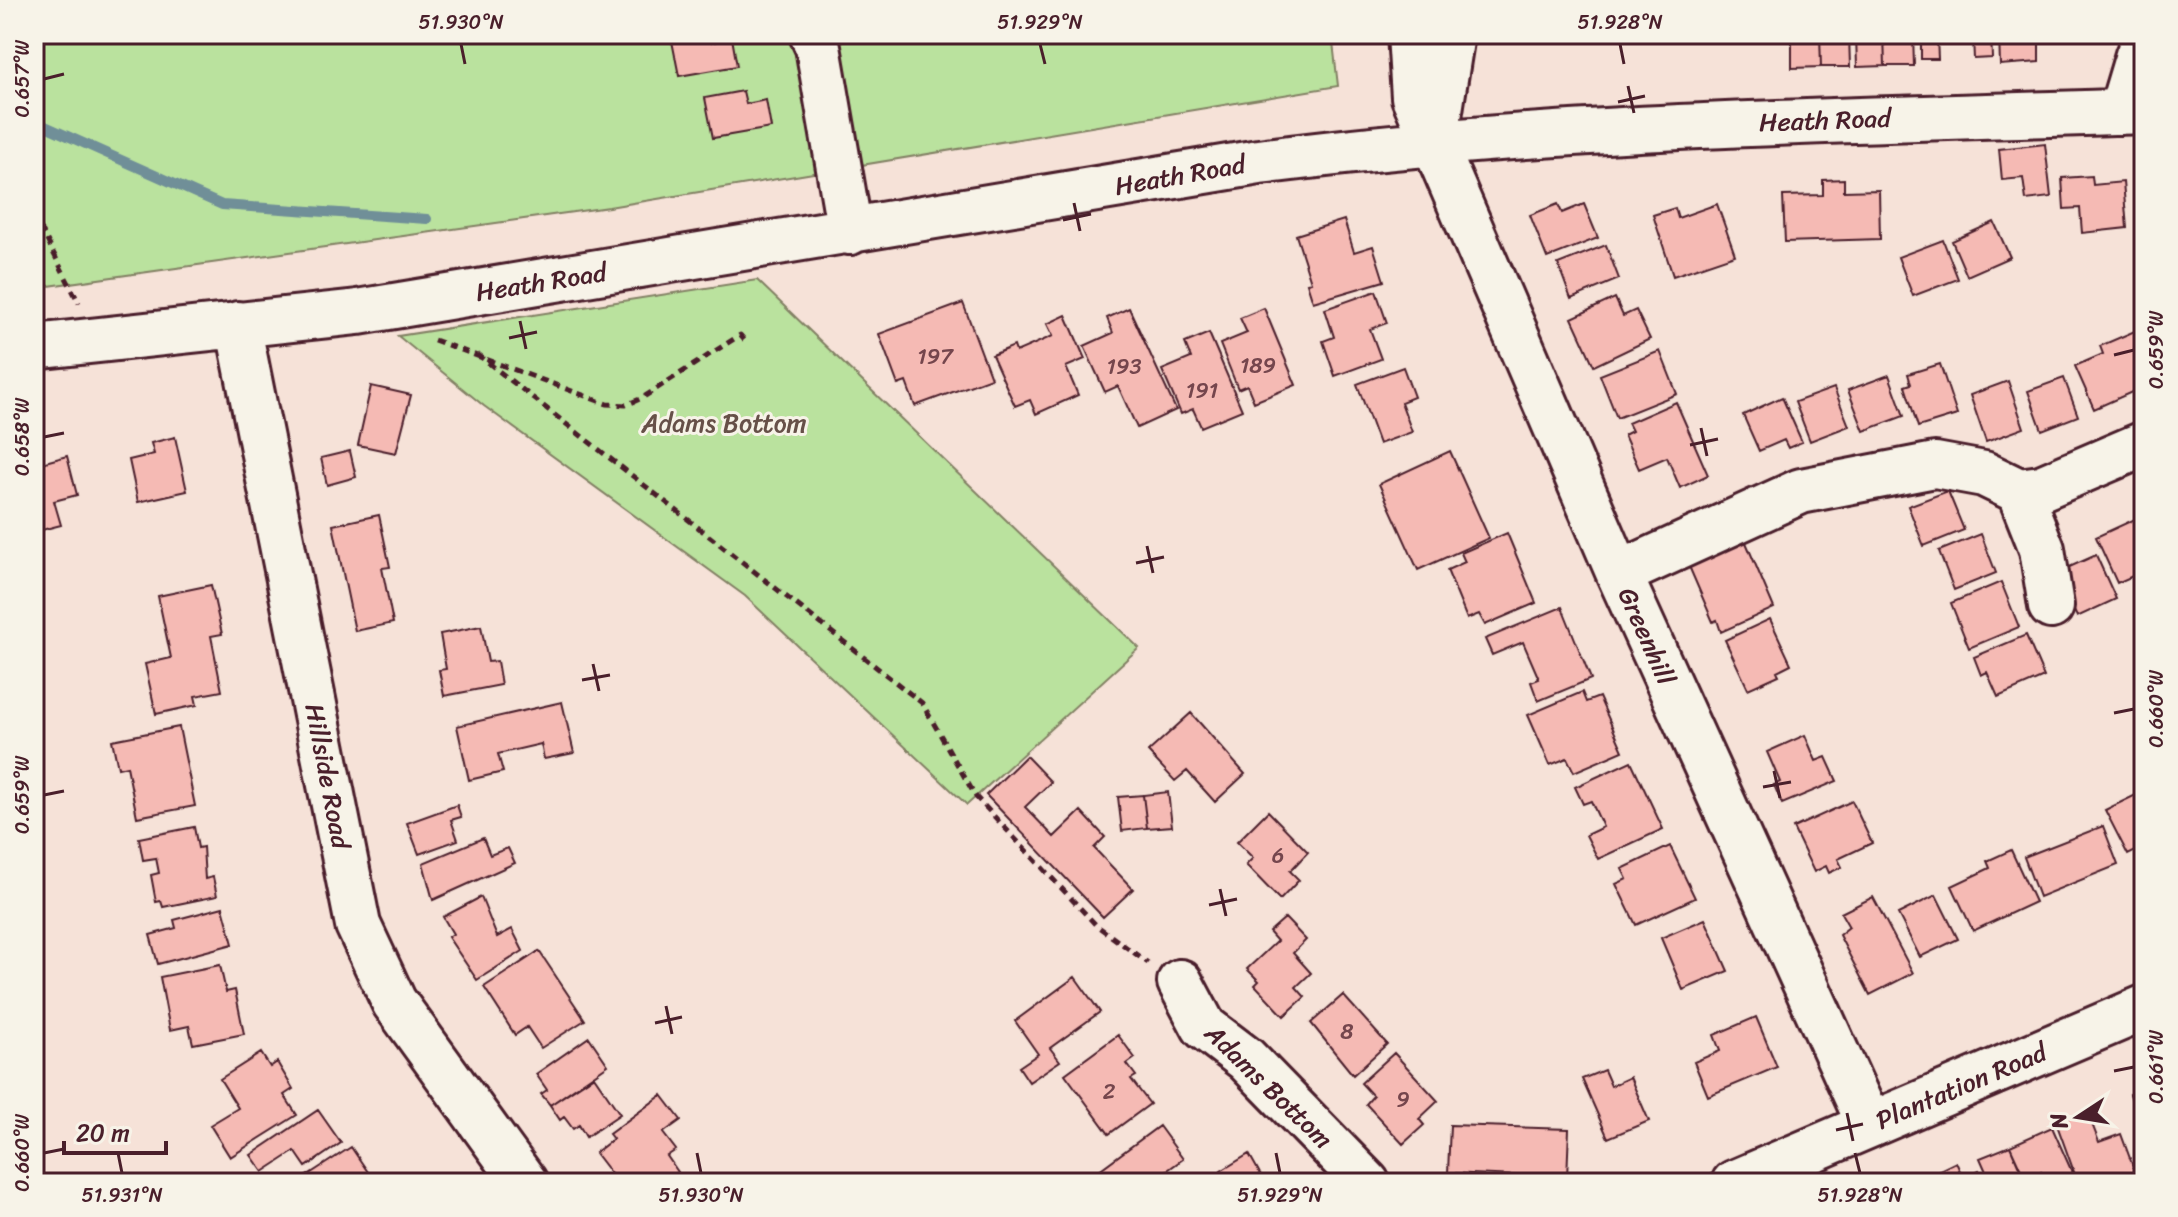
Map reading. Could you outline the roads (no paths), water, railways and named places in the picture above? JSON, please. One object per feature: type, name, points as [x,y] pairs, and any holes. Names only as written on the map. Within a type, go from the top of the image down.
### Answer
[{"type":"street","points":[[812,34],[818,47],[850,232]]},
{"type":"street","name":"Greenhill","points":[[1410,34],[1414,97],[1619,574],[1869,1124]]},
{"type":"street","points":[[1435,142],[1452,34]]},
{"type":"street","points":[[2133,111],[2138,55],[2144,52]]},
{"type":"street","name":"Heath Road","points":[[34,347],[358,312],[1259,162],[1435,142],[1776,121],[2133,111]]},
{"type":"street","name":"Hillside Road","points":[[238,324],[358,925],[394,1002],[525,1183]]},
{"type":"street","points":[[1619,574],[1801,491],[1935,465],[1984,474],[2019,491],[2041,488],[2144,444]]},
{"type":"street","points":[[2019,491],[2042,549],[2051,606]]},
{"type":"street","name":"Adams Bottom","points":[[1180,982],[1204,1027],[1246,1059],[1367,1183]]},
{"type":"street","name":"Plantation Road","points":[[1734,1183],[2144,1008]]},
{"type":"waterway","points":[[34,121],[222,205],[427,219]]}]
